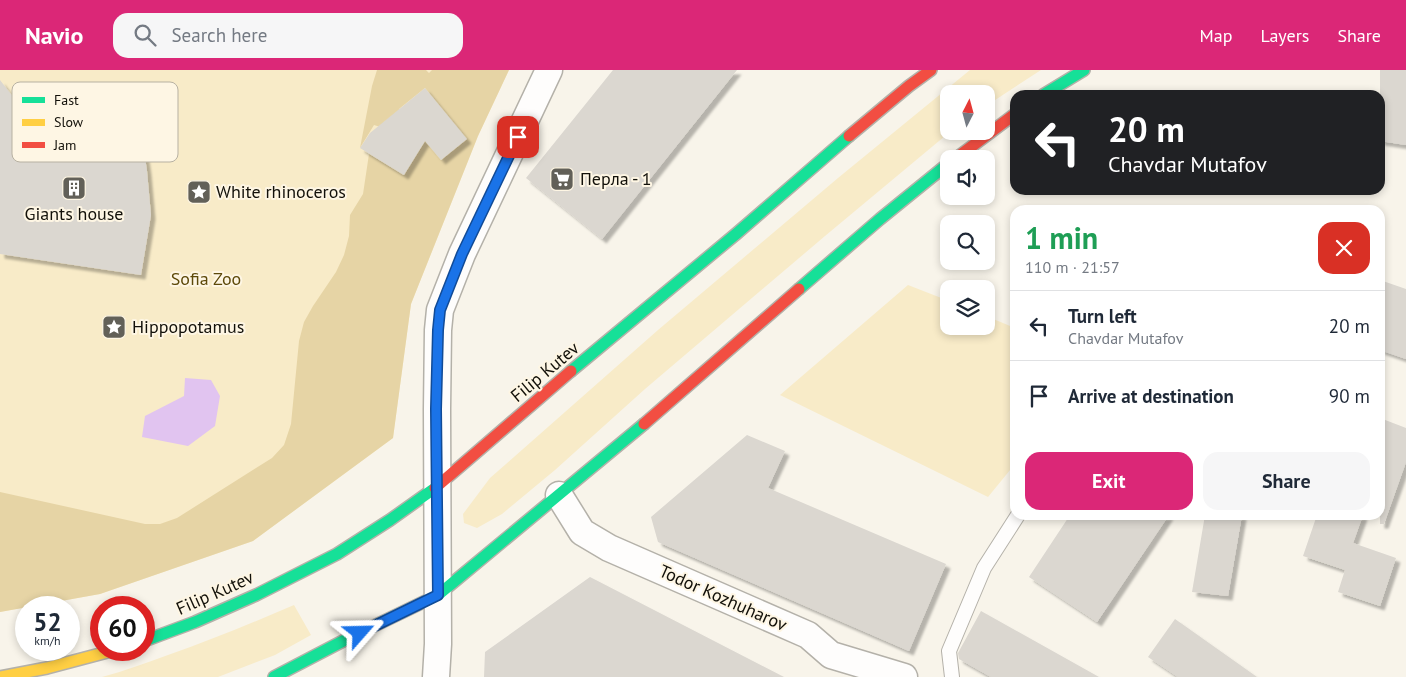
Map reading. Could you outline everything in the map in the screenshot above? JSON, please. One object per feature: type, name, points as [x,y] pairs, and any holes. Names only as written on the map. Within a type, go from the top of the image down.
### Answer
[{"type":"main road","name":"Filip Kutev","points":[[155,637],[195,622],[256,595],[337,554],[390,520],[437,486],[736,234],[818,162],[930,70]]},
{"type":"main road","points":[[1051,90],[1084,70]]},
{"type":"main road","points":[[966,150],[1010,118]]},
{"type":"main road","points":[[274,677],[438,595],[670,403],[780,305],[940,170]]},
{"type":"main road","points":[[0,677],[47,668],[90,657]]},
{"type":"street","points":[[436,677],[438,644],[438,330],[440,310],[462,254],[549,70]]},
{"type":"street","name":"Todor Kozhuharov","points":[[559,495],[582,532],[609,548],[808,635],[831,655],[904,677]]},
{"type":"lane","points":[[952,677],[949,651],[984,568],[1015,520]]},
{"type":"green space","name":"Sofia Zoo","points":[[0,70],[509,70],[478,136],[411,304],[393,438],[253,541],[100,594],[80,598],[80,596],[15,596],[15,609],[0,612]]},
{"type":"green space","points":[[970,70],[1041,70],[995,100],[995,85],[952,85]]},
{"type":"green space","points":[[940,95],[940,140],[645,389],[555,470],[502,514],[477,528],[464,523],[463,514],[490,478],[658,330]]},
{"type":"green space","points":[[908,285],[940,297],[940,335],[995,335],[995,320],[1010,326],[1010,470],[988,497],[780,395]]},
{"type":"green space","points":[[294,605],[311,635],[275,655],[218,677],[102,677],[155,661]]},
{"type":"shaded area","points":[[377,70],[426,70],[429,73],[432,70],[509,70],[478,136],[411,304],[393,438],[253,541],[100,594],[80,598],[80,596],[15,596],[15,609],[0,612],[0,492],[145,524],[160,524],[177,518],[272,458],[284,445],[291,424],[299,341],[304,322],[336,272],[344,255],[349,236],[350,215],[363,194],[369,154],[403,175],[425,141],[374,125],[360,148]],"holes":[[[425,88],[466,139],[441,160],[399,109]]]},
{"type":"shaded area","points":[[185,378],[211,380],[220,396],[215,426],[188,446],[142,437],[145,416],[184,396]]},
{"type":"building","points":[[613,70],[737,70],[602,239],[526,178]]},
{"type":"building","points":[[1380,70],[1406,70],[1406,145],[1385,142],[1385,90],[1380,90]]},
{"type":"building","name":"Giants house","points":[[0,80],[12,95],[12,162],[146,162],[151,215],[141,275],[0,254]]},
{"type":"building","points":[[425,88],[467,139],[441,160],[425,141],[404,175],[360,148],[370,133]]},
{"type":"building","points":[[1385,282],[1406,289],[1406,359],[1385,352]]},
{"type":"building","points":[[1385,420],[1406,428],[1406,462],[1384,524],[1380,524],[1380,520],[1385,520]]},
{"type":"building","points":[[747,435],[785,451],[768,488],[946,564],[909,651],[658,542],[651,517]]},
{"type":"building","points":[[1067,520],[1166,520],[1097,622],[1029,577]]},
{"type":"building","points":[[1204,520],[1241,520],[1228,596],[1192,592]]},
{"type":"building","points":[[1315,520],[1361,520],[1353,543],[1396,558],[1380,606],[1338,592],[1345,570],[1303,556]]},
{"type":"building","points":[[590,577],[784,677],[484,677],[485,652]]},
{"type":"building","points":[[981,611],[1099,677],[991,677],[959,659],[958,653]]},
{"type":"building","points":[[1175,619],[1257,677],[1178,677],[1148,657]]},
{"type":"traffic: fast","points":[[1051,90],[1084,70]]},
{"type":"traffic: fast","points":[[571,371],[736,234],[849,136]]},
{"type":"traffic: fast","points":[[799,289],[940,170]]},
{"type":"traffic: fast","points":[[274,677],[438,595],[644,424]]},
{"type":"traffic: fast","points":[[155,637],[195,622],[256,595],[337,554],[435,488]]},
{"type":"traffic: slow","points":[[0,677],[47,668],[90,657]]},
{"type":"traffic: jam","points":[[849,136],[931,70]]},
{"type":"traffic: jam","points":[[967,150],[1010,118]]},
{"type":"traffic: jam","points":[[644,424],[799,289]]},
{"type":"traffic: jam","points":[[435,488],[571,371]]},
{"type":"place","name":"Перла - 1","points":[[562,179]]},
{"type":"place","name":"Giants house","points":[[74,188]]},
{"type":"place","name":"White rhinoceros","points":[[199,192]]},
{"type":"place","name":"Hippopotamus","points":[[114,327]]},
{"type":"route","points":[[360,633],[438,595],[436,409],[440,310],[462,254],[518,137]]}]
